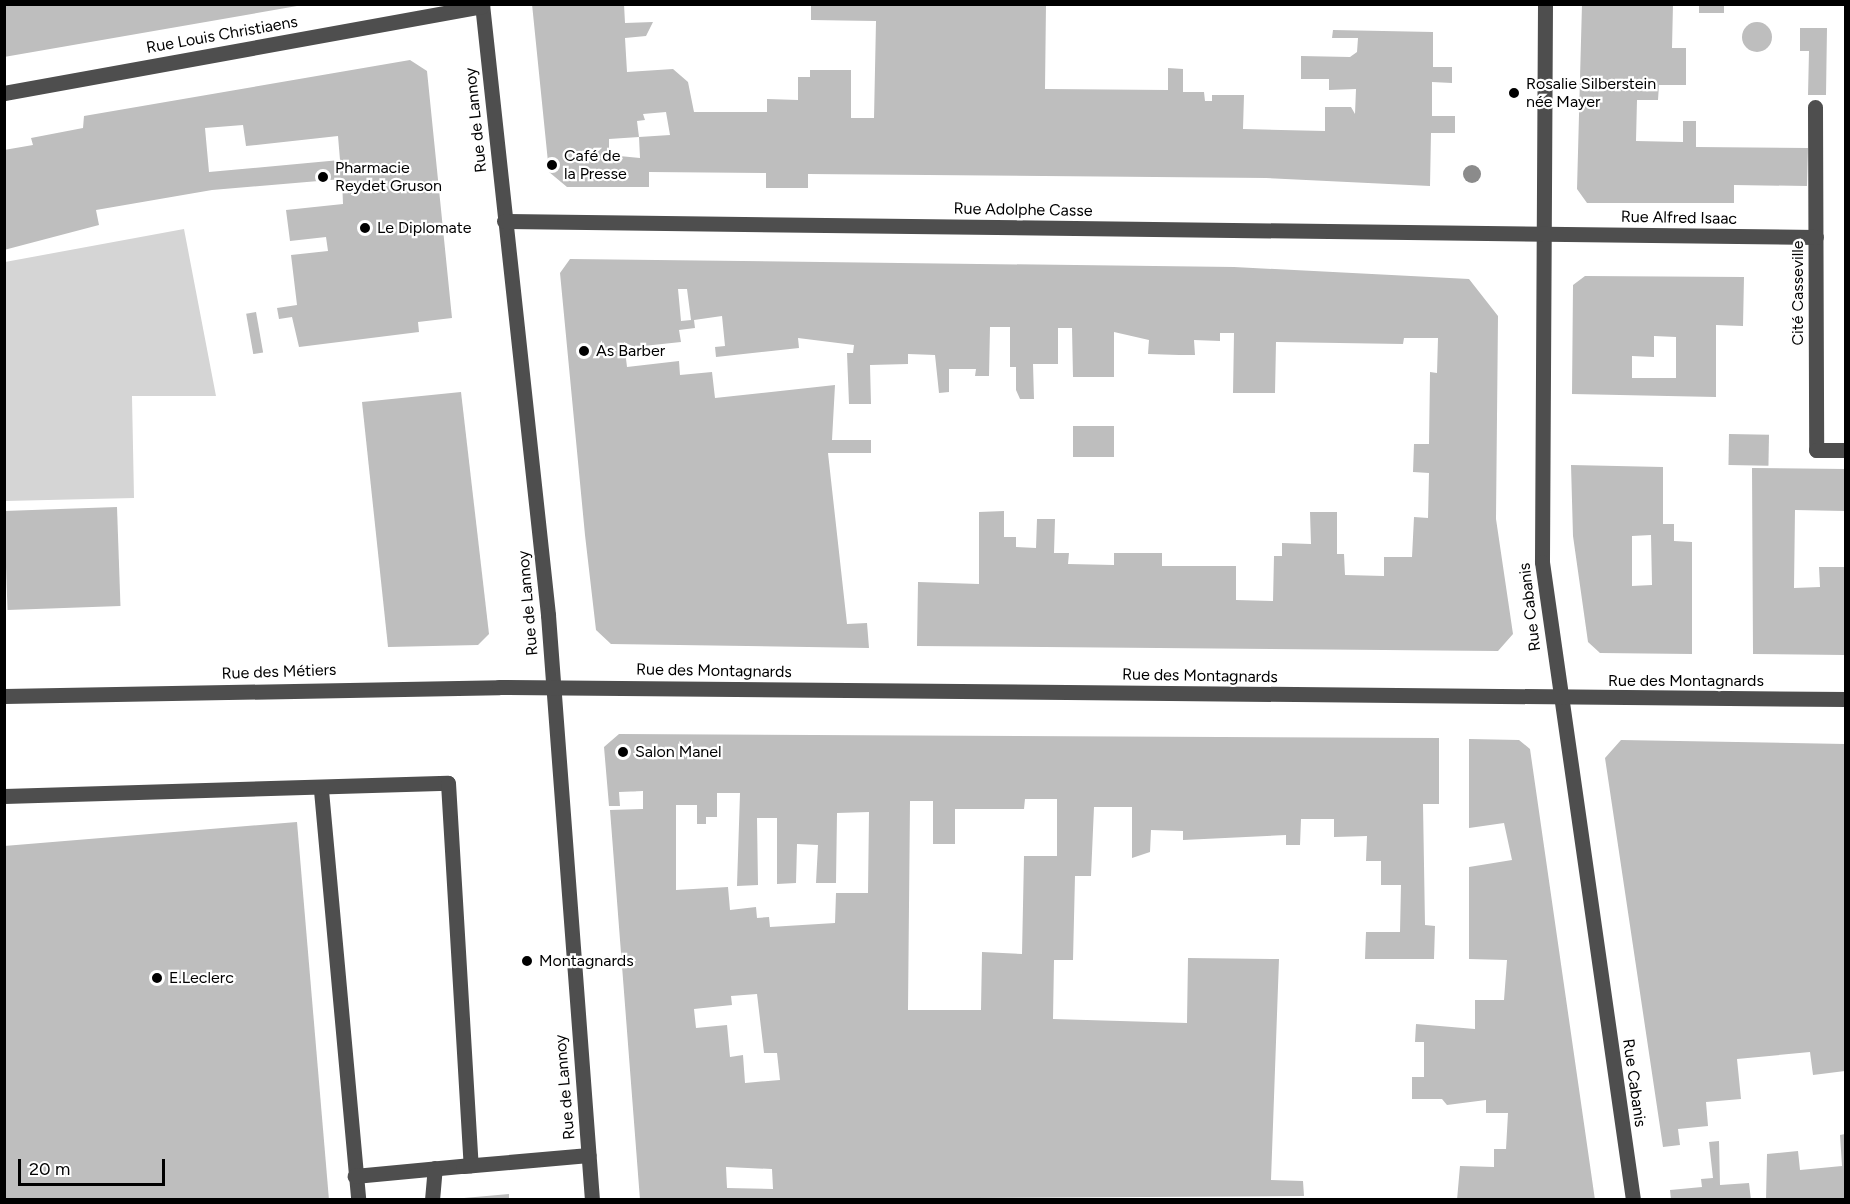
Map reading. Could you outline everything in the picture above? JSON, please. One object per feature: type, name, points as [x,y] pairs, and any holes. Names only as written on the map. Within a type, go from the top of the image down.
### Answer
[{"type":"street","name":"Rue Cabanis","points":[[1545,4],[1540,512],[1561,699],[1633,1200]]},
{"type":"street","name":"Rue Louis Christiaens","points":[[4,93],[482,5]]},
{"type":"street","name":"Rue de Lannoy","points":[[482,5],[554,688],[592,1200]]},
{"type":"street","name":"Cité Casseville","points":[[1815,107],[1816,450],[1845,450]]},
{"type":"street","name":"Rue Adolphe Casse","points":[[504,221],[1541,234]]},
{"type":"street","name":"Rue Alfred Isaac","points":[[1541,234],[1816,237]]},
{"type":"street","name":"Rue des Métiers","points":[[4,696],[554,688]]},
{"type":"street","name":"Rue des Montagnards","points":[[554,688],[1561,699],[1845,699]]},
{"type":"street","points":[[4,796],[321,790],[448,783],[471,1165]]},
{"type":"street","points":[[321,790],[358,1200]]},
{"type":"street","points":[[355,1176],[589,1155]]},
{"type":"street","points":[[355,1176],[471,1165]]},
{"type":"street","points":[[432,1200],[435,1168]]},
{"type":"shaded area","points":[[184,229],[216,396],[132,396],[134,498],[5,501],[5,262]]},
{"type":"building","points":[[4,4],[297,4],[297,6],[4,57]]},
{"type":"building","points":[[532,4],[624,4],[625,23],[653,22],[646,36],[625,38],[627,72],[673,69],[688,82],[694,112],[767,112],[767,99],[798,100],[798,77],[810,77],[810,70],[851,70],[851,118],[874,118],[876,21],[811,20],[811,4],[1046,4],[1045,89],[1168,90],[1168,68],[1183,69],[1183,92],[1204,92],[1205,101],[1212,101],[1212,95],[1244,95],[1243,129],[1325,131],[1325,107],[1351,107],[1355,114],[1356,89],[1329,90],[1329,79],[1301,79],[1301,56],[1350,57],[1357,52],[1358,38],[1332,38],[1333,30],[1433,32],[1433,67],[1452,67],[1452,83],[1432,82],[1432,116],[1455,116],[1455,133],[1431,133],[1430,186],[1266,178],[808,174],[808,188],[766,188],[766,173],[649,172],[649,187],[567,187],[549,172]],"holes":[[[666,112],[670,135],[639,137],[637,121],[645,120],[643,114]],[[639,137],[640,158],[609,155],[609,139]]]},
{"type":"building","points":[[1582,4],[1673,4],[1672,48],[1686,48],[1686,85],[1659,85],[1658,100],[1637,100],[1636,141],[1683,142],[1683,121],[1696,121],[1696,147],[1808,148],[1807,186],[1734,185],[1734,203],[1587,203],[1577,189]]},
{"type":"building","points":[[1699,4],[1724,4],[1724,13],[1699,13]]},
{"type":"building","points":[[1757,22],[1768,26],[1772,37],[1768,48],[1757,52],[1746,48],[1742,37],[1746,26]]},
{"type":"building","points":[[1800,28],[1827,28],[1826,95],[1808,95],[1809,51],[1800,51]]},
{"type":"building","points":[[410,60],[427,71],[452,318],[418,322],[419,332],[299,347],[292,317],[279,319],[277,308],[297,305],[291,255],[328,251],[326,237],[290,241],[286,210],[343,204],[342,179],[212,190],[96,210],[99,225],[4,250],[4,150],[33,145],[31,138],[83,128],[84,116]],"holes":[[[243,125],[246,146],[338,136],[340,160],[209,172],[205,128]]]},
{"type":"building","points":[[570,259],[1234,267],[1469,279],[1498,316],[1496,519],[1513,634],[1498,651],[917,646],[918,582],[979,584],[979,512],[1004,511],[1004,537],[1016,537],[1016,547],[1036,548],[1037,519],[1055,519],[1054,553],[1069,553],[1068,564],[1114,565],[1114,553],[1162,553],[1162,566],[1236,566],[1236,600],[1273,601],[1274,556],[1282,556],[1282,543],[1311,544],[1310,512],[1337,512],[1337,554],[1344,554],[1345,575],[1384,576],[1384,557],[1412,557],[1414,517],[1428,518],[1429,473],[1413,472],[1414,444],[1429,444],[1430,372],[1437,373],[1438,338],[1404,338],[1403,344],[1276,342],[1275,393],[1233,393],[1234,333],[1220,333],[1220,341],[1194,340],[1195,355],[1179,355],[1148,354],[1149,340],[1114,332],[1114,377],[1073,377],[1072,328],[1058,328],[1058,364],[1033,364],[1034,399],[1020,399],[1016,390],[1016,367],[1010,367],[1010,327],[990,327],[989,376],[975,376],[976,369],[949,369],[949,392],[939,393],[935,355],[908,354],[908,364],[870,365],[871,404],[849,404],[847,353],[853,353],[854,345],[798,338],[799,348],[716,357],[715,347],[725,346],[722,316],[694,320],[695,328],[679,330],[681,342],[634,347],[624,342],[627,367],[679,361],[680,375],[712,372],[715,398],[835,385],[832,440],[871,440],[871,453],[828,453],[847,624],[867,623],[869,648],[611,644],[596,630],[560,273]],"holes":[[[678,289],[687,289],[691,320],[681,321]]]},
{"type":"building","points":[[1585,276],[1744,277],[1743,326],[1716,325],[1716,397],[1572,394],[1573,285]],"holes":[[[1654,336],[1676,337],[1676,378],[1632,378],[1632,356],[1654,357]]]},
{"type":"building","points":[[256,312],[263,352],[253,354],[246,314]]},
{"type":"building","points":[[461,392],[489,634],[478,645],[388,647],[362,402]]},
{"type":"building","points":[[1073,426],[1114,426],[1114,457],[1073,457]]},
{"type":"building","points":[[1729,434],[1769,435],[1768,466],[1728,465]]},
{"type":"building","points":[[1571,465],[1663,467],[1663,524],[1674,524],[1674,541],[1692,542],[1692,654],[1600,653],[1588,642],[1573,536]],"holes":[[[1651,535],[1652,585],[1632,586],[1632,536]]]},
{"type":"building","points":[[1752,468],[1845,469],[1845,511],[1795,510],[1794,588],[1820,587],[1819,567],[1845,567],[1845,655],[1753,654]]},
{"type":"building","points":[[117,507],[120,606],[8,610],[4,511]]},
{"type":"building","points":[[619,734],[1439,738],[1439,804],[1423,804],[1425,925],[1435,926],[1434,959],[1365,959],[1366,932],[1400,932],[1401,885],[1381,885],[1381,861],[1366,861],[1367,836],[1334,837],[1334,819],[1301,819],[1300,845],[1286,845],[1286,835],[1183,840],[1183,831],[1151,830],[1150,852],[1132,858],[1132,807],[1094,807],[1091,876],[1075,876],[1073,960],[1054,960],[1053,1019],[1187,1023],[1188,958],[1279,959],[1271,1180],[1303,1181],[1304,1196],[640,1200],[610,810],[643,809],[643,791],[619,792],[620,806],[609,806],[604,747]],"holes":[[[717,793],[740,793],[737,886],[758,885],[757,818],[777,818],[777,884],[796,883],[797,844],[818,845],[816,883],[836,883],[837,813],[869,812],[868,893],[836,893],[835,923],[770,927],[769,917],[757,918],[756,907],[730,910],[728,887],[676,890],[676,805],[697,805],[697,824],[706,824],[706,817],[717,817]],[[1025,799],[1057,799],[1057,856],[1024,856],[1022,954],[982,952],[981,1010],[908,1010],[910,801],[933,801],[933,844],[955,844],[955,809],[1024,809]],[[757,994],[764,1053],[777,1053],[780,1080],[745,1083],[743,1055],[730,1057],[727,1025],[696,1028],[694,1009],[732,1005],[731,996]],[[726,1167],[772,1169],[773,1189],[727,1188]]]},
{"type":"building","points":[[1469,739],[1519,740],[1530,749],[1595,1200],[1457,1200],[1460,1166],[1494,1167],[1494,1149],[1506,1149],[1508,1113],[1486,1113],[1486,1100],[1447,1105],[1442,1099],[1412,1099],[1412,1077],[1424,1077],[1424,1042],[1415,1042],[1416,1024],[1475,1029],[1475,1000],[1504,1000],[1507,960],[1469,959],[1469,867],[1512,860],[1504,823],[1469,828]]},
{"type":"building","points":[[1621,740],[1845,744],[1845,1071],[1813,1075],[1810,1052],[1737,1059],[1741,1099],[1706,1102],[1708,1126],[1678,1129],[1680,1145],[1663,1147],[1605,758]]},
{"type":"building","name":"E.Leclerc","points":[[297,822],[329,1200],[4,1200],[4,846]]},
{"type":"building","points":[[1845,1134],[1845,1200],[1766,1200],[1767,1154],[1798,1151],[1800,1170],[1842,1166],[1840,1135]]},
{"type":"building","points":[[1719,1141],[1720,1185],[1749,1183],[1751,1200],[1671,1200],[1670,1190],[1702,1187],[1701,1179],[1713,1178],[1709,1142]]},
{"type":"building","points":[[509,1194],[509,1200],[464,1200],[464,1198]]},
{"type":"place","name":"Rosalie Silberstein née Mayer","points":[[1514,93]]},
{"type":"place","name":"Café de la Presse","points":[[552,165]]},
{"type":"place","name":"Pharmacie Reydet Gruson","points":[[323,177]]},
{"type":"place","name":"Le Diplomate","points":[[365,228]]},
{"type":"place","name":"As Barber","points":[[584,351]]},
{"type":"place","name":"Salon Manel","points":[[623,752]]},
{"type":"place","name":"Montagnards","points":[[527,961]]},
{"type":"place","name":"E.Leclerc","points":[[157,978]]}]
